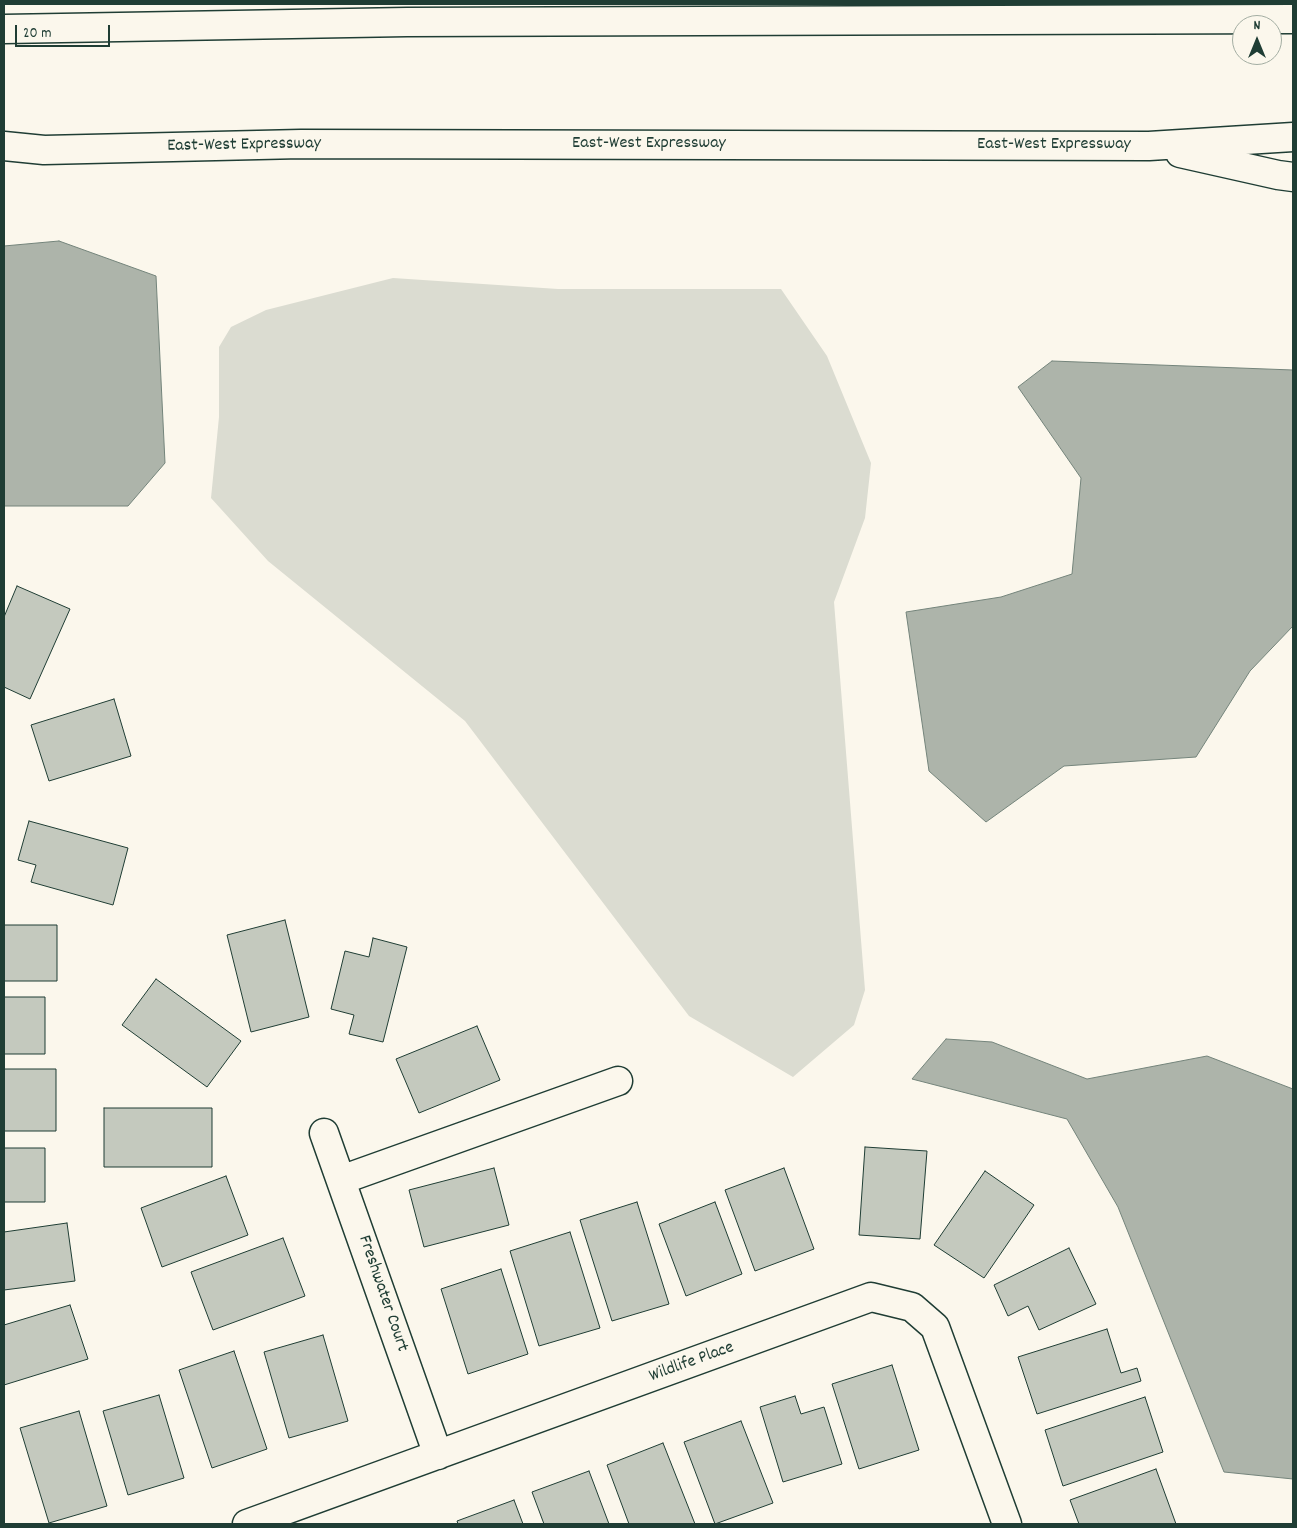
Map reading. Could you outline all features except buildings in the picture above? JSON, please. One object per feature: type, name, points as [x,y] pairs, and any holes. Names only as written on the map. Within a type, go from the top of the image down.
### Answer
[{"type":"main road","points":[[341,4],[407,22]]},
{"type":"main road","points":[[4,29],[407,22],[1293,19]]},
{"type":"main road","name":"East-West Expressway","points":[[4,146],[44,150],[301,144],[1149,146],[1293,137]]},
{"type":"main road","points":[[1149,146],[1278,175],[1293,176]]},
{"type":"main road","points":[[4,163],[44,150]]},
{"type":"main road","points":[[341,1180],[618,1081]]},
{"type":"main road","name":"Freshwater Court","points":[[324,1133],[438,1455]]},
{"type":"main road","name":"Wildlife Place","points":[[246,1524],[871,1297],[912,1307],[935,1327],[1007,1524]]},
{"type":"shaded area","points":[[59,241],[156,276],[165,463],[128,506],[4,506],[4,246]]},
{"type":"shaded area","points":[[393,278],[558,289],[781,289],[827,356],[871,463],[865,518],[834,602],[865,990],[854,1025],[793,1077],[689,1016],[465,721],[268,561],[211,498],[219,417],[219,347],[231,327],[266,310]]},
{"type":"shaded area","points":[[1052,361],[1293,370],[1293,626],[1250,671],[1196,757],[1064,766],[986,822],[929,771],[906,612],[1001,597],[1072,574],[1081,478],[1018,387]]},
{"type":"shaded area","points":[[946,1039],[992,1042],[1087,1079],[1207,1056],[1293,1089],[1293,1479],[1224,1472],[1118,1207],[1067,1119],[912,1079]]}]
